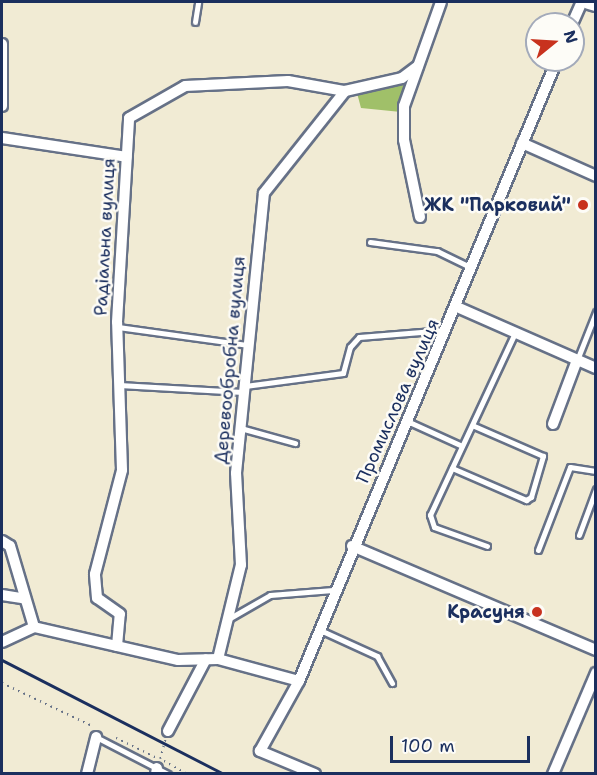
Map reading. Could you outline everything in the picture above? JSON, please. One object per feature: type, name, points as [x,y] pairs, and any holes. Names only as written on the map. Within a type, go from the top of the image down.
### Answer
[{"type":"street","points":[[420,218],[404,140],[404,106],[441,2]]},
{"type":"street","points":[[589,2],[596,4]]},
{"type":"street","points":[[2,50],[2,106]]},
{"type":"street","name":"Радіальна вулиця","points":[[117,646],[120,614],[97,598],[95,574],[122,470],[117,327],[127,157],[134,112],[184,86],[288,81],[345,91],[402,78],[418,66]]},
{"type":"street","name":"Промислова вулиця","points":[[315,774],[260,751],[299,681],[333,590],[474,270],[522,143],[552,72]]},
{"type":"street","name":"Деревообробна вулиця","points":[[219,659],[241,565],[236,473],[244,429],[247,345],[264,193],[345,91]]},
{"type":"street","points":[[2,138],[127,157]]},
{"type":"street","points":[[522,143],[596,176]]},
{"type":"street","points":[[457,307],[596,368]]},
{"type":"street","points":[[553,424],[577,360]]},
{"type":"street","points":[[2,542],[10,546],[22,598],[34,627]]},
{"type":"street","points":[[352,546],[596,650]]},
{"type":"street","points":[[2,595],[22,598]]},
{"type":"street","points":[[2,642],[34,627],[178,660],[219,659],[299,681]]},
{"type":"street","points":[[168,730],[206,659]]},
{"type":"street","points":[[553,774],[596,673]]},
{"type":"street","points":[[87,774],[96,737]]},
{"type":"lane","points":[[195,22],[198,2]]},
{"type":"lane","points":[[370,242],[437,251],[474,270]]},
{"type":"lane","points":[[577,360],[596,312]]},
{"type":"lane","points":[[119,385],[245,389],[343,373],[350,347],[359,337],[383,339],[439,326],[447,330]]},
{"type":"lane","points":[[117,327],[247,345]]},
{"type":"lane","points":[[487,546],[434,527],[430,520],[472,424],[516,333]]},
{"type":"lane","points":[[407,421],[462,446]]},
{"type":"lane","points":[[452,468],[525,500],[531,497],[543,456],[472,424]]},
{"type":"lane","points":[[244,429],[295,443]]},
{"type":"lane","points":[[538,550],[570,467],[596,471]]},
{"type":"lane","points":[[579,535],[596,489]]},
{"type":"lane","points":[[228,620],[270,595],[333,590]]},
{"type":"lane","points":[[319,629],[377,656],[392,683]]},
{"type":"lane","points":[[96,737],[157,771],[168,774]]},
{"type":"path","points":[[157,771],[168,730]]},
{"type":"green space","points":[[393,84],[404,84],[401,112],[361,108],[357,93]]},
{"type":"railway","points":[[2,660],[224,774]]},
{"type":"place","name":"ЖК \"Парковий\"","points":[[583,205]]},
{"type":"place","name":"Красуня","points":[[537,612]]}]
